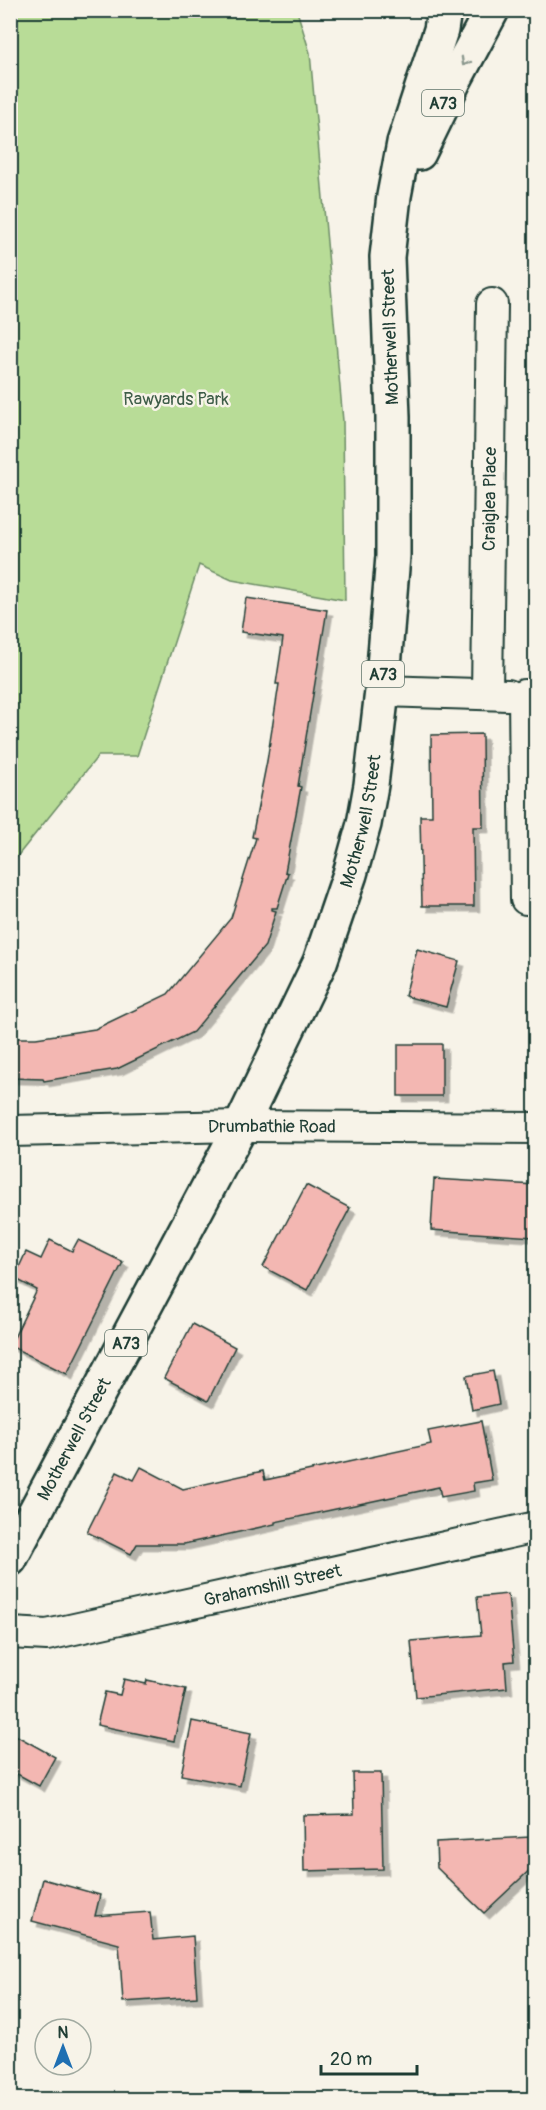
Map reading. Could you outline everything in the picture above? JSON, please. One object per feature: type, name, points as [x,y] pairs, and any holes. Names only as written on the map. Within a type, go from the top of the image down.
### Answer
[{"type":"main road","name":"Motherwell Street","points":[[13,1550],[241,1126],[320,962],[339,910],[363,824],[371,785],[382,691],[394,546],[393,428],[387,257],[394,196],[405,143],[441,30],[444,10]]},
{"type":"main road","name":"A73","points":[[394,196],[414,163],[492,10]]},
{"type":"street","name":"Craiglea Place","points":[[487,694],[492,304]]},
{"type":"street","points":[[382,691],[530,695],[526,900]]},
{"type":"street","name":"Drumbathie Road","points":[[10,1131],[241,1126],[536,1128]]},
{"type":"street","name":"Grahamshill Street","points":[[10,1634],[47,1635],[536,1527]]},
{"type":"green space","name":"Rawyards Park","points":[[11,10],[297,11],[310,53],[343,421],[345,600],[232,580],[199,565],[137,756],[98,756],[11,864]]},
{"type":"building","points":[[246,598],[327,610],[298,786],[301,787],[285,872],[288,873],[277,908],[272,908],[276,911],[265,946],[193,1032],[117,1069],[44,1081],[43,1079],[10,1078],[10,1038],[36,1038],[95,1029],[168,994],[231,918],[256,838],[252,837],[279,684],[276,684],[283,638],[241,632]]},
{"type":"building","points":[[482,734],[483,827],[473,827],[474,906],[422,906],[420,816],[432,816],[431,735]]},
{"type":"building","points":[[417,949],[459,961],[446,1007],[405,996]]},
{"type":"building","points":[[398,1044],[442,1044],[442,1096],[398,1096]]},
{"type":"building","points":[[434,1179],[536,1185],[534,1237],[431,1230]]},
{"type":"building","points":[[306,1185],[350,1208],[307,1290],[263,1267]]},
{"type":"building","points":[[50,1240],[72,1251],[78,1240],[123,1262],[67,1374],[10,1346],[37,1290],[14,1278],[26,1252],[41,1259]]},
{"type":"building","points":[[192,1324],[235,1347],[208,1401],[164,1378]]},
{"type":"building","points":[[493,1371],[499,1404],[472,1410],[466,1376]]},
{"type":"building","points":[[481,1421],[492,1480],[473,1483],[474,1491],[441,1497],[439,1487],[184,1544],[137,1544],[131,1554],[87,1532],[117,1472],[134,1480],[141,1467],[183,1489],[263,1471],[265,1480],[431,1444],[428,1431]]},
{"type":"building","points":[[508,1594],[514,1661],[505,1662],[507,1688],[416,1697],[411,1641],[481,1635],[477,1597]]},
{"type":"building","points":[[124,1679],[146,1684],[147,1680],[186,1689],[174,1741],[97,1725],[105,1692],[120,1695]]},
{"type":"building","points":[[192,1721],[251,1733],[240,1786],[181,1775]]},
{"type":"building","points":[[10,1732],[55,1757],[39,1786],[10,1770]]},
{"type":"building","points":[[353,1773],[381,1773],[383,1869],[304,1871],[303,1815],[354,1814]]},
{"type":"building","points":[[531,1837],[536,1864],[484,1913],[437,1868],[436,1842]]},
{"type":"building","points":[[43,1879],[100,1895],[95,1916],[150,1912],[153,1940],[193,1936],[197,1997],[123,2002],[119,1944],[32,1921]]}]
